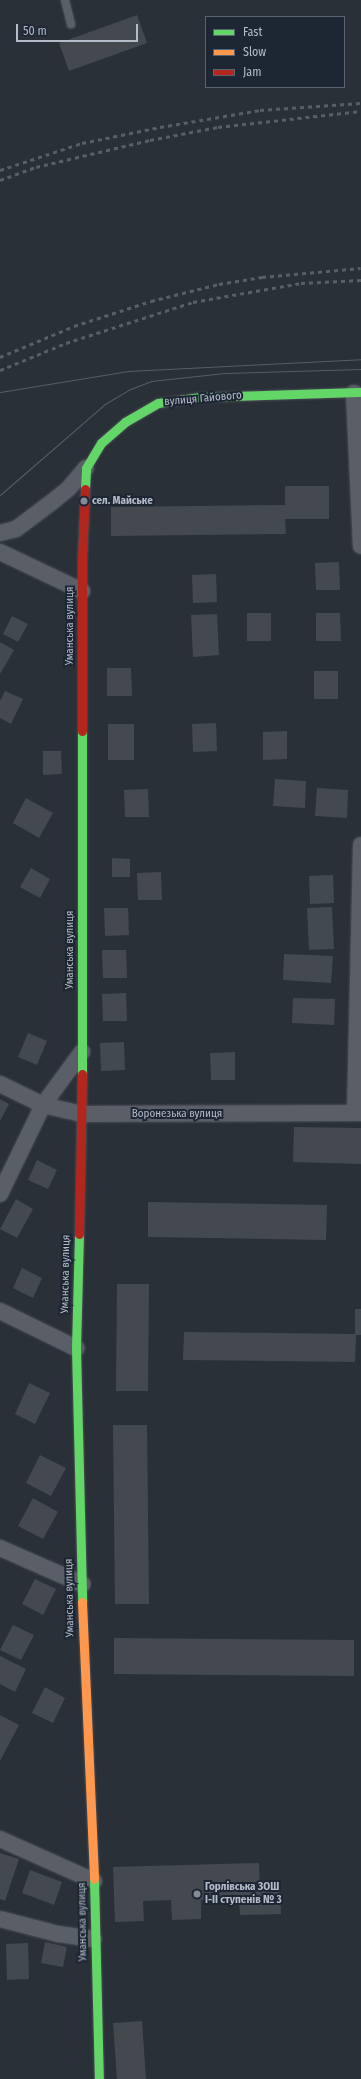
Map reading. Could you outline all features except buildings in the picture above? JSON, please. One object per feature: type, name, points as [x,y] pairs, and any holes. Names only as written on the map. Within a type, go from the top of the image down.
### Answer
[{"type":"street","name":"вулиця Гайового","points":[[0,533],[16,529],[69,488],[86,468],[101,443],[125,422],[158,403],[199,397],[358,392]]},
{"type":"street","points":[[358,392],[361,546]]},
{"type":"street","name":"Уманська вулиця","points":[[86,468],[82,591],[82,1114],[76,1348],[85,1713],[94,1881],[98,2079]]},
{"type":"street","points":[[0,548],[16,529]]},
{"type":"street","points":[[0,552],[82,591]]},
{"type":"street","points":[[358,1113],[361,845]]},
{"type":"street","points":[[0,1194],[43,1105],[82,1052]]},
{"type":"street","name":"Воронезька вулиця","points":[[0,1084],[43,1105],[82,1114],[358,1113]]},
{"type":"street","points":[[0,1310],[76,1348]]},
{"type":"street","points":[[0,1548],[82,1584]]},
{"type":"street","points":[[0,1839],[94,1881]]},
{"type":"street","points":[[0,1919],[58,1934],[94,1939]]},
{"type":"lane","points":[[65,0],[71,24]]},
{"type":"tram line","points":[[0,392],[128,371],[361,359]]},
{"type":"tram line","points":[[0,495],[105,404],[128,390],[151,381],[225,373],[361,369]]},
{"type":"railway","points":[[0,170],[82,143],[160,127],[260,110],[361,103]]},
{"type":"railway","points":[[0,180],[36,167],[150,140],[218,127],[361,111]]},
{"type":"railway","points":[[0,357],[74,326],[151,301],[219,284],[262,277],[361,268]]},
{"type":"railway","points":[[0,370],[66,343],[193,302],[301,283],[361,280]]},
{"type":"traffic: fast","points":[[85,489],[86,468],[101,443],[125,422],[158,403],[199,397],[361,392]]},
{"type":"traffic: fast","points":[[82,731],[82,1074]]},
{"type":"traffic: fast","points":[[79,1234],[76,1348],[82,1602]]},
{"type":"traffic: fast","points":[[94,1879],[99,2079]]},
{"type":"traffic: slow","points":[[82,1602],[94,1879]]},
{"type":"traffic: jam","points":[[82,731],[82,559],[85,489]]},
{"type":"traffic: jam","points":[[79,1234],[82,1074]]},
{"type":"place","name":"сел. Майське","points":[[84,501]]},
{"type":"place","name":"Горлівська ЗОШ І-ІІ ступенів № 3","points":[[197,1894]]}]
